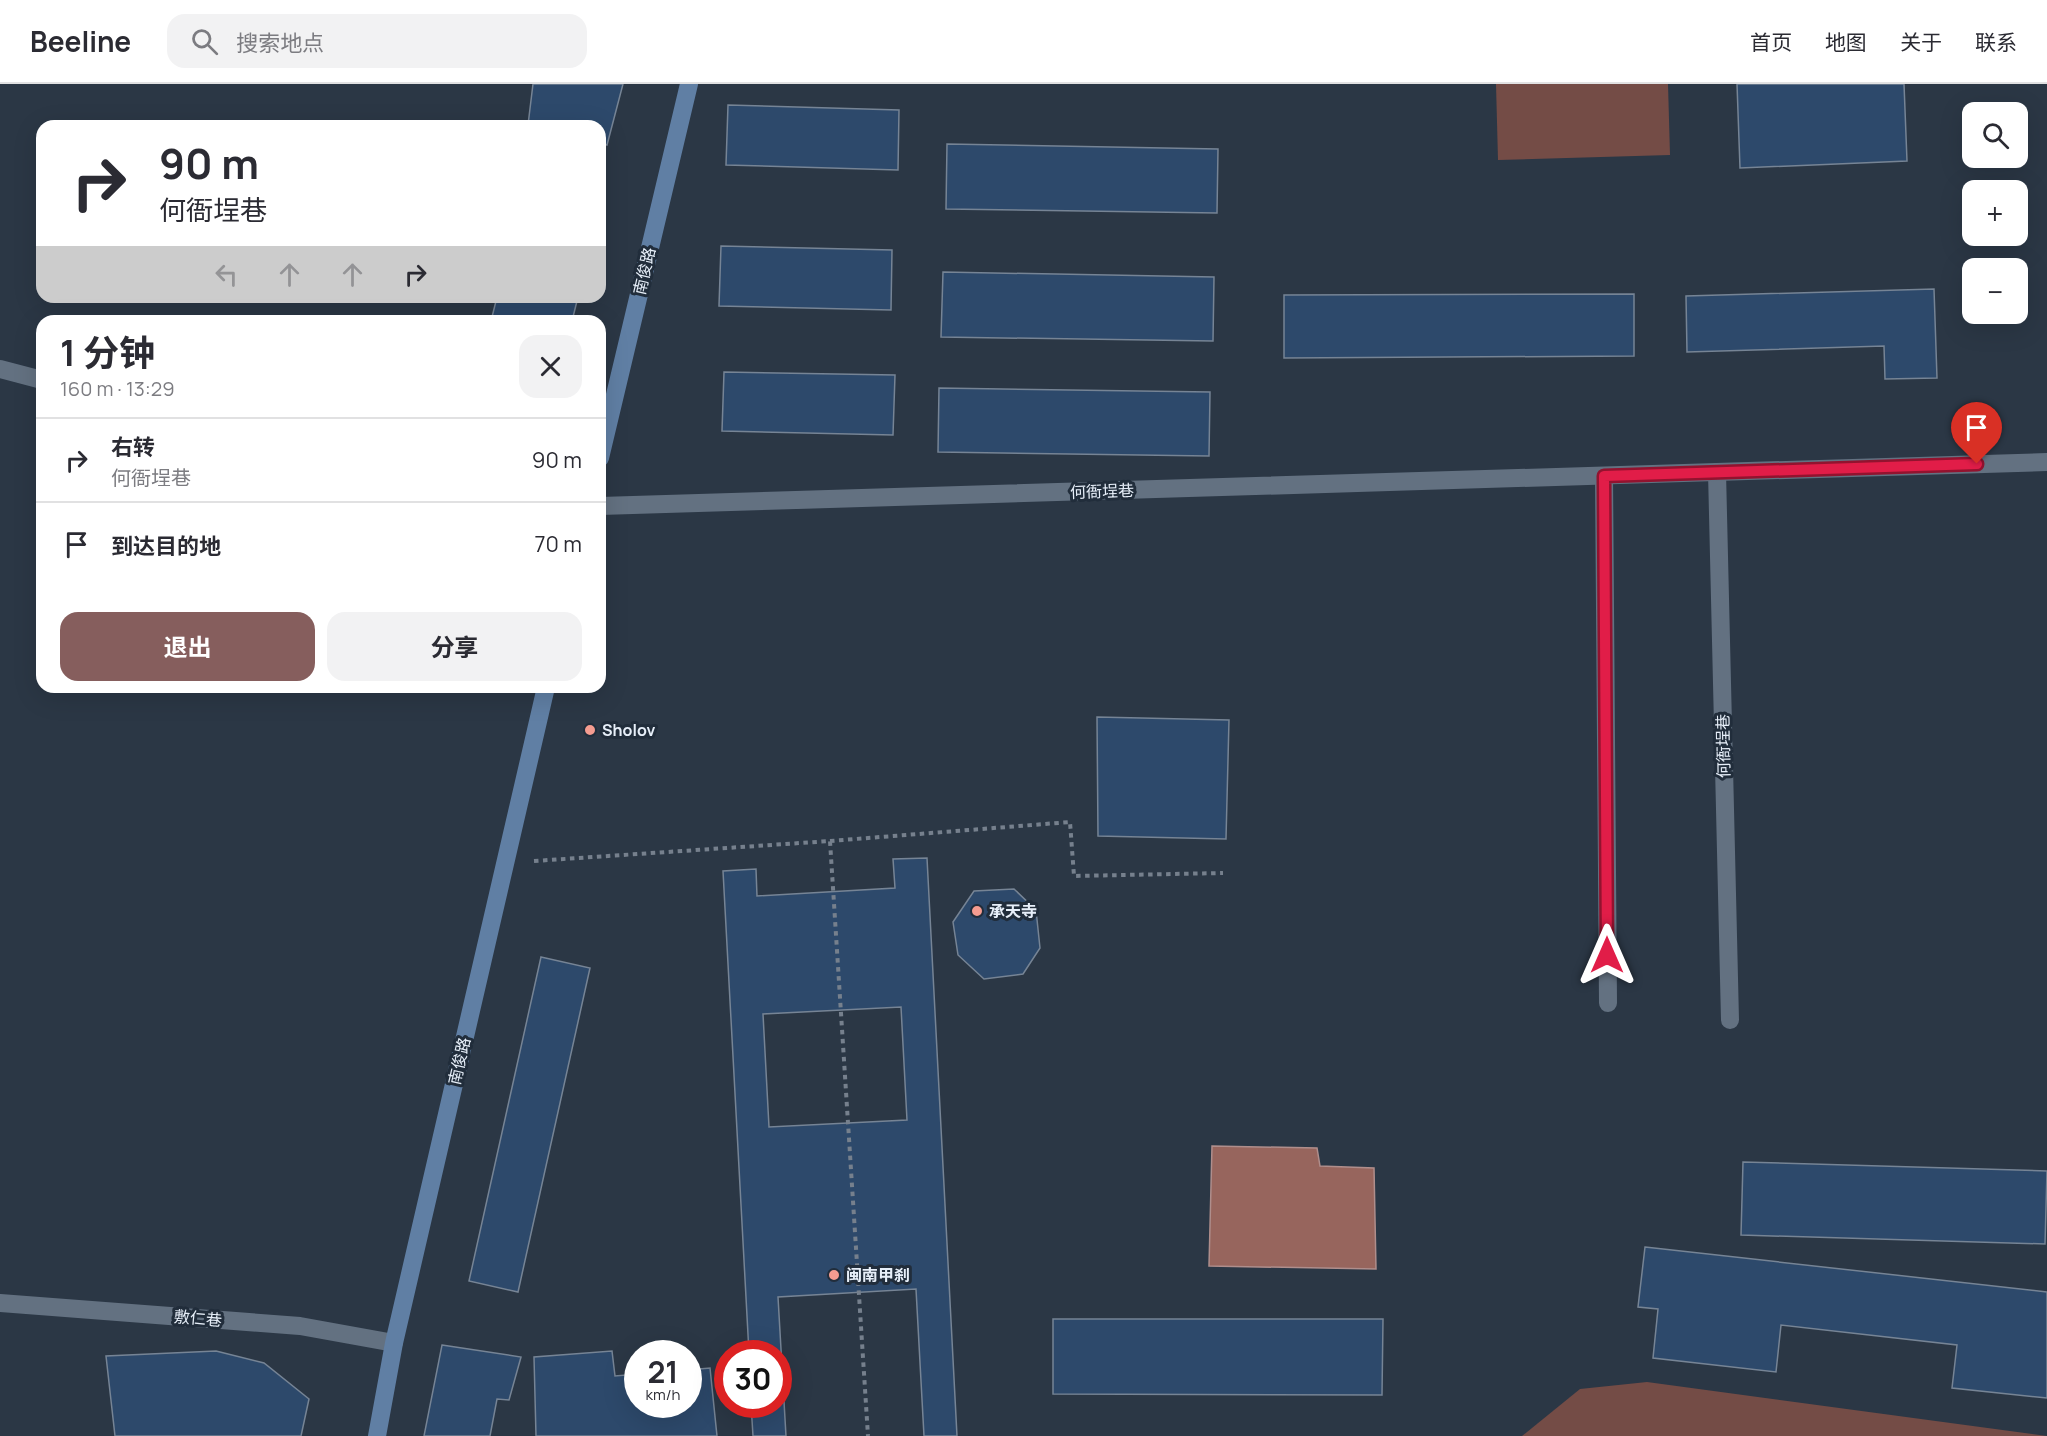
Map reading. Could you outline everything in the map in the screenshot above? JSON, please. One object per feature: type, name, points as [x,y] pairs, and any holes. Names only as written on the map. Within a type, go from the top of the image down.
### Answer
[{"type":"main road","name":"南俊路","points":[[606,432],[688,84]]},
{"type":"main road","name":"南俊路","points":[[377,1436],[394,1343],[545,693]]},
{"type":"street","points":[[0,369],[36,378]]},
{"type":"street","name":"何衙埕巷","points":[[606,506],[2047,462]]},
{"type":"street","name":"何衙埕巷","points":[[1717,472],[1730,1020]]},
{"type":"street","points":[[1604,476],[1608,1003]]},
{"type":"street","name":"敷仁巷","points":[[0,1303],[300,1326],[394,1343]]},
{"type":"path","points":[[505,863],[1070,822],[1074,876],[1223,873]]},
{"type":"path","points":[[831,841],[868,1436]]},
{"type":"shaded area","points":[[1496,84],[1668,84],[1670,155],[1498,160]]},
{"type":"shaded area","points":[[1212,1146],[1317,1148],[1320,1166],[1374,1168],[1376,1269],[1209,1266]]},
{"type":"shaded area","points":[[1647,1382],[2047,1436],[1522,1436],[1580,1389]]},
{"type":"building","points":[[533,84],[623,84],[607,145],[606,120],[529,120]]},
{"type":"building","points":[[1737,84],[1904,84],[1907,161],[1740,168]]},
{"type":"building","points":[[728,105],[899,110],[898,170],[726,165]]},
{"type":"building","points":[[947,144],[1218,149],[1217,213],[946,209]]},
{"type":"building","points":[[721,246],[892,250],[891,310],[719,306]]},
{"type":"building","points":[[943,272],[1214,277],[1213,341],[941,337]]},
{"type":"building","points":[[1934,289],[1937,378],[1885,379],[1884,346],[1687,352],[1686,296]]},
{"type":"building","points":[[1634,294],[1634,356],[1284,358],[1284,295]]},
{"type":"building","points":[[496,303],[576,303],[574,315],[492,315]]},
{"type":"building","points":[[724,372],[895,375],[893,435],[722,431]]},
{"type":"building","points":[[939,388],[1210,392],[1209,456],[938,452]]},
{"type":"building","points":[[1097,717],[1229,720],[1226,839],[1098,836]]},
{"type":"building","points":[[927,858],[957,1436],[924,1436],[916,1289],[778,1297],[780,1340],[748,1340],[723,871],[756,869],[757,896],[895,888],[893,859]],"holes":[[[901,1007],[907,1120],[769,1127],[763,1014]]]},
{"type":"building","points":[[1014,889],[1036,910],[1040,948],[1023,974],[984,979],[958,955],[953,922],[974,891]]},
{"type":"building","points":[[541,957],[590,968],[518,1292],[469,1281]]},
{"type":"building","points":[[1743,1162],[2047,1171],[2045,1244],[1741,1235]]},
{"type":"building","points":[[1645,1247],[2047,1292],[2047,1398],[1952,1388],[1957,1345],[1781,1325],[1776,1372],[1653,1358],[1658,1309],[1638,1307]]},
{"type":"building","points":[[1053,1319],[1383,1319],[1382,1395],[1053,1394]]},
{"type":"building","points":[[442,1345],[521,1357],[509,1400],[497,1399],[490,1436],[424,1436]]},
{"type":"building","points":[[216,1351],[264,1363],[309,1399],[301,1436],[115,1436],[106,1356]]},
{"type":"building","points":[[612,1351],[615,1376],[624,1375],[624,1418],[702,1418],[702,1369],[710,1368],[717,1436],[536,1436],[534,1357]]},
{"type":"building","points":[[752,1418],[785,1418],[786,1436],[753,1436]]},
{"type":"place","name":"Sholov","points":[[590,730]]},
{"type":"place","name":"承天寺","points":[[977,911]]},
{"type":"place","name":"闽南甲刹","points":[[834,1275]]},
{"type":"route","points":[[1607,955],[1604,476],[1977,464]]}]
